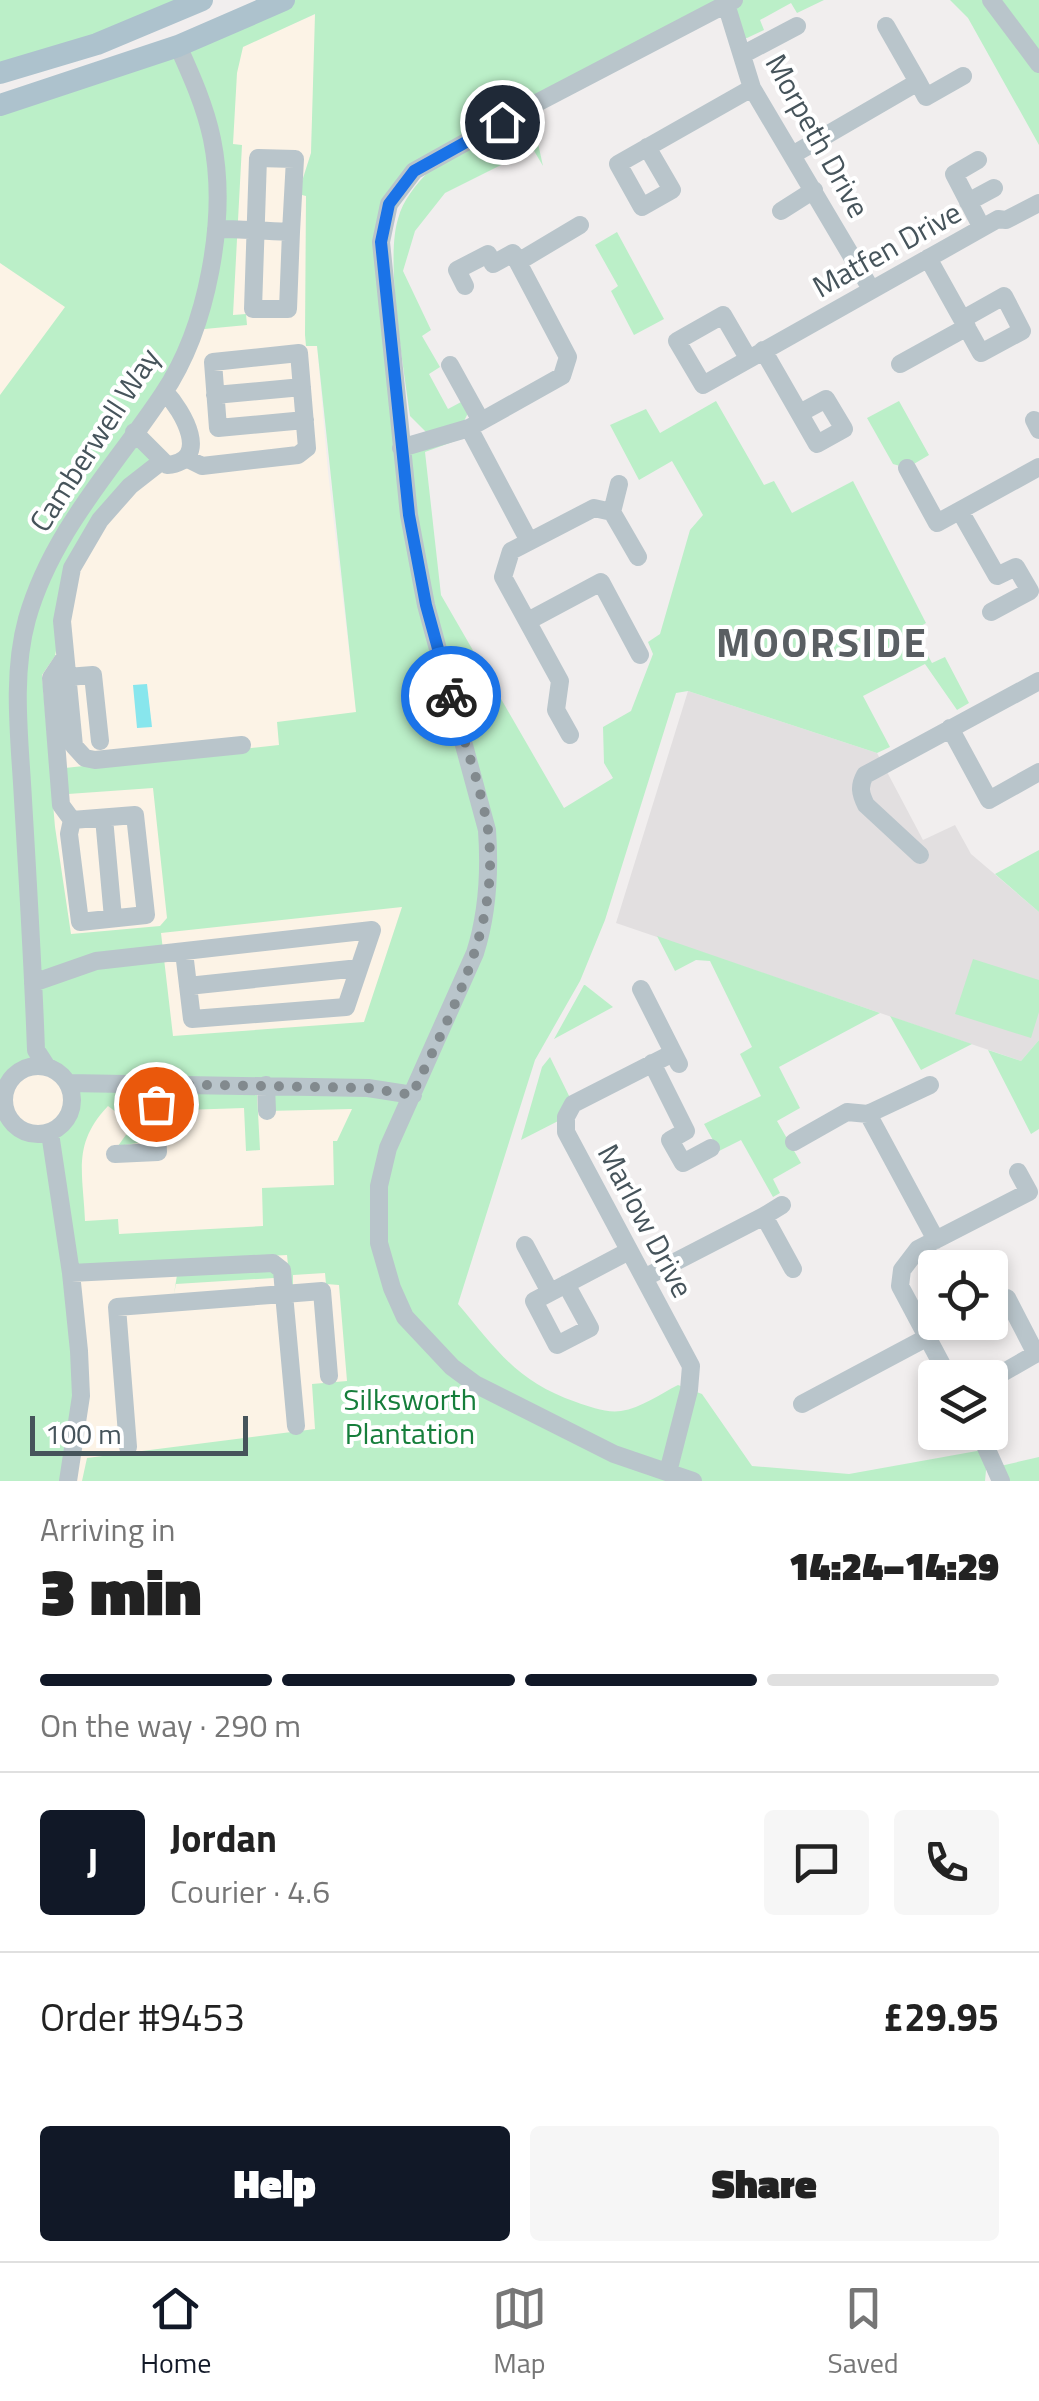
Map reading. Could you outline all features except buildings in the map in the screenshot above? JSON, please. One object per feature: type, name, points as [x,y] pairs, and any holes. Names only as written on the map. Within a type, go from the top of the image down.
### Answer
[{"type":"main road","points":[[0,73],[97,44],[202,0]]},
{"type":"main road","points":[[0,105],[178,46],[284,0]]},
{"type":"main road","points":[[164,16],[178,46]]},
{"type":"street","points":[[991,0],[1039,64]]},
{"type":"street","points":[[693,1481],[614,1454],[475,1384],[452,1367],[405,1317],[379,1243],[379,1186],[388,1148],[476,953],[485,922],[489,858],[488,830],[426,605],[409,515],[381,242],[389,204],[414,171],[730,2]]},
{"type":"street","name":"Morpeth Drive","points":[[730,2],[752,88],[872,289]]},
{"type":"street","points":[[742,55],[797,26]]},
{"type":"street","points":[[886,26],[926,97],[963,76]]},
{"type":"street","name":"Camberwell Way","points":[[36,1050],[34,983],[9,713],[27,620],[42,574],[64,530],[164,392],[200,314],[216,229],[218,183],[212,139],[198,88],[178,46]]},
{"type":"street","points":[[794,154],[918,82]]},
{"type":"street","points":[[648,147],[752,88]]},
{"type":"street","points":[[258,158],[294,159],[288,309],[253,309],[256,230],[258,158]]},
{"type":"street","points":[[978,160],[954,174],[982,228]]},
{"type":"street","points":[[968,202],[994,188]]},
{"type":"street","points":[[781,211],[814,190]]},
{"type":"street","name":"Matfen Drive","points":[[800,413],[755,354],[982,228],[1039,203]]},
{"type":"street","points":[[518,262],[580,225]]},
{"type":"street","points":[[216,229],[291,232]]},
{"type":"street","points":[[402,448],[475,425],[562,376],[567,367],[568,357],[513,253],[495,267],[488,254],[457,270],[466,286]]},
{"type":"street","points":[[900,364],[965,323],[1004,296],[1022,331],[980,353],[965,323],[928,258]]},
{"type":"street","points":[[186,458],[202,466],[298,456],[307,448],[305,420],[299,354],[212,362],[218,428],[305,420]]},
{"type":"street","points":[[450,366],[529,541]]},
{"type":"street","points":[[215,395],[302,387]]},
{"type":"street","points":[[134,432],[167,465],[186,458],[192,446],[190,428],[180,407],[164,392]]},
{"type":"street","points":[[162,461],[130,486],[100,520],[72,568],[62,621],[74,746],[85,758],[242,745]]},
{"type":"street","points":[[907,468],[937,523],[1039,467]]},
{"type":"street","points":[[618,484],[612,512],[638,557]]},
{"type":"street","points":[[570,735],[556,710],[560,681],[503,576],[512,551],[529,541],[594,508],[612,512]]},
{"type":"street","points":[[960,511],[998,576],[1016,566],[1030,591],[991,612]]},
{"type":"street","points":[[528,621],[602,582],[640,655]]},
{"type":"street","points":[[65,657],[51,678],[61,805],[72,820],[70,834],[80,922],[146,915],[135,815],[72,820]]},
{"type":"street","points":[[67,677],[94,675],[100,741]]},
{"type":"street","points":[[920,855],[866,805],[861,794],[865,775],[1039,681]]},
{"type":"street","points":[[950,728],[989,800],[1039,772]]},
{"type":"street","points":[[104,818],[113,918]]},
{"type":"street","points":[[34,983],[96,961],[372,930],[346,1007],[192,1019],[184,952]]},
{"type":"street","points":[[188,986],[360,968]]},
{"type":"street","name":"Marlow Drive","points":[[641,989],[676,1058],[652,1063],[573,1104],[566,1116],[566,1132],[691,1366],[689,1390],[668,1472]]},
{"type":"street","points":[[25,1068],[47,1067],[68,1083],[72,1094],[68,1117],[50,1132],[28,1133],[6,1127],[4,1094],[36,1050],[47,1067]]},
{"type":"street","points":[[652,1063],[686,1131],[670,1140],[683,1163],[711,1148]]},
{"type":"street","points":[[68,1083],[368,1088],[412,1095]]},
{"type":"street","points":[[115,1154],[158,1152],[155,1084]]},
{"type":"street","points":[[266,1085],[267,1111]]},
{"type":"street","points":[[794,1142],[847,1112],[868,1114],[930,1085]]},
{"type":"street","points":[[868,1114],[936,1240]]},
{"type":"street","points":[[50,1132],[72,1273],[81,1396],[68,1481]]},
{"type":"street","points":[[918,1322],[900,1286],[902,1270],[918,1248],[1029,1192],[1018,1172]]},
{"type":"street","points":[[644,1278],[782,1205]]},
{"type":"street","points":[[764,1216],[793,1269]]},
{"type":"street","points":[[526,1245],[558,1288],[629,1251]]},
{"type":"street","points":[[72,1273],[273,1263],[282,1270],[296,1426]]},
{"type":"street","points":[[162,1268],[165,1303]]},
{"type":"street","points":[[128,1447],[116,1307],[322,1292],[329,1376]]},
{"type":"street","points":[[1008,1300],[1037,1358],[1008,1372]]},
{"type":"street","points":[[802,1404],[922,1340]]},
{"type":"street","points":[[984,1450],[985,1481]]},
{"type":"street","points":[[988,1450],[1002,1481]]},
{"type":"shaded area","points":[[316,14],[311,153],[298,193],[306,196],[306,346],[317,345],[368,812],[405,809],[434,1481],[0,1481],[0,178],[135,91]]},
{"type":"shaded area","points":[[688,691],[877,753],[923,840],[955,825],[971,854],[1039,912],[1039,1040],[1021,1061],[616,923]]},
{"type":"green space","points":[[0,0],[202,0],[0,73]]},
{"type":"green space","name":"Silksworth Plantation","points":[[284,0],[824,0],[797,13],[791,3],[760,20],[764,30],[747,38],[736,38],[727,5],[414,171],[381,242],[401,447],[466,437],[425,452],[441,595],[564,808],[613,778],[604,763],[603,727],[631,711],[653,654],[648,642],[660,634],[690,530],[703,515],[672,461],[639,480],[610,425],[646,409],[660,433],[716,401],[764,485],[774,481],[792,513],[853,481],[926,623],[914,630],[932,663],[945,657],[969,703],[957,710],[925,664],[863,696],[890,747],[877,753],[688,691],[676,693],[605,920],[580,981],[535,1060],[458,1304],[523,1374],[576,1402],[615,1411],[636,1407],[678,1385],[702,1394],[752,1466],[849,1474],[988,1450],[985,1481],[82,1481],[87,1458],[315,1429],[312,1384],[347,1381],[339,1285],[326,1284],[325,1273],[293,1275],[290,1286],[287,1255],[101,1265],[72,1273],[79,1351],[68,1481],[0,1481],[0,395],[65,307],[0,263],[0,105]],"holes":[[[315,14],[311,153],[298,194],[306,196],[305,335],[306,346],[317,346],[356,712],[277,722],[279,745],[65,768],[68,794],[153,788],[167,918],[160,926],[71,934],[55,827],[42,675],[55,656],[72,568],[129,486],[162,461],[135,431],[194,330],[247,325],[246,314],[233,315],[242,145],[233,144],[237,73],[243,47]],[[402,907],[364,1022],[173,1036],[161,933]],[[36,1050],[66,1081],[73,1098],[68,1119],[61,1126],[40,1132],[17,1127],[4,1106],[11,1082]],[[156,1085],[266,1086],[267,1111],[352,1109],[337,1141],[333,1141],[334,1185],[262,1188],[263,1226],[119,1234],[118,1219],[85,1221],[82,1159],[89,1133],[108,1106],[133,1125],[118,1146],[144,1142],[149,1134]]]},
{"type":"green space","points":[[950,0],[1039,0],[1039,145],[968,18]]},
{"type":"green space","points":[[532,116],[543,166],[533,149],[445,193],[415,231],[403,271],[431,330],[422,336],[440,367],[429,374],[448,409],[463,401],[468,413],[463,423],[426,432],[410,416],[400,344],[394,260],[400,212],[428,172]]},
{"type":"green space","points":[[617,232],[664,319],[634,335],[611,291],[618,286],[595,245]]},
{"type":"green space","points":[[899,401],[929,455],[907,468],[893,464],[867,418]]},
{"type":"green space","points":[[1039,850],[1039,912],[995,874]]},
{"type":"green space","points":[[657,936],[880,1013],[779,1067],[800,1108],[777,1121],[801,1163],[773,1179],[780,1193],[773,1197],[741,1140],[719,1151],[704,1124],[761,1096],[740,1054],[752,1047],[710,961],[696,960],[675,971]]},
{"type":"green space","points":[[973,959],[1039,980],[1039,1012],[1031,1038],[955,1014]]},
{"type":"green space","points":[[584,985],[613,1007],[554,1039]]},
{"type":"green space","points":[[890,1016],[972,1044],[921,1070]]},
{"type":"green space","points":[[1039,1040],[1039,1129],[1031,1134],[988,1050],[1021,1061]]},
{"type":"green space","points":[[550,1057],[573,1104],[566,1117],[521,1140],[542,1067]]},
{"type":"green space","points":[[167,1092],[257,1094],[260,1150],[246,1151],[244,1108],[184,1110],[185,1127],[169,1127]]},
{"type":"green space","points":[[270,1269],[276,1275],[274,1278],[176,1284],[174,1294],[177,1275]]},
{"type":"green space","points":[[1039,1457],[1039,1481],[1001,1481],[996,1467]]},
{"type":"water","points":[[147,684],[152,727],[137,728],[133,685]]},
{"type":"way so far","points":[[156,1104],[155,1084],[368,1088],[412,1095],[476,953],[485,922],[488,830],[451,696]]},
{"type":"district","name":"MOORSIDE","points":[[822,643]]},
{"type":"route","points":[[451,696],[426,605],[409,515],[381,242],[389,204],[414,171],[502,122]]}]
